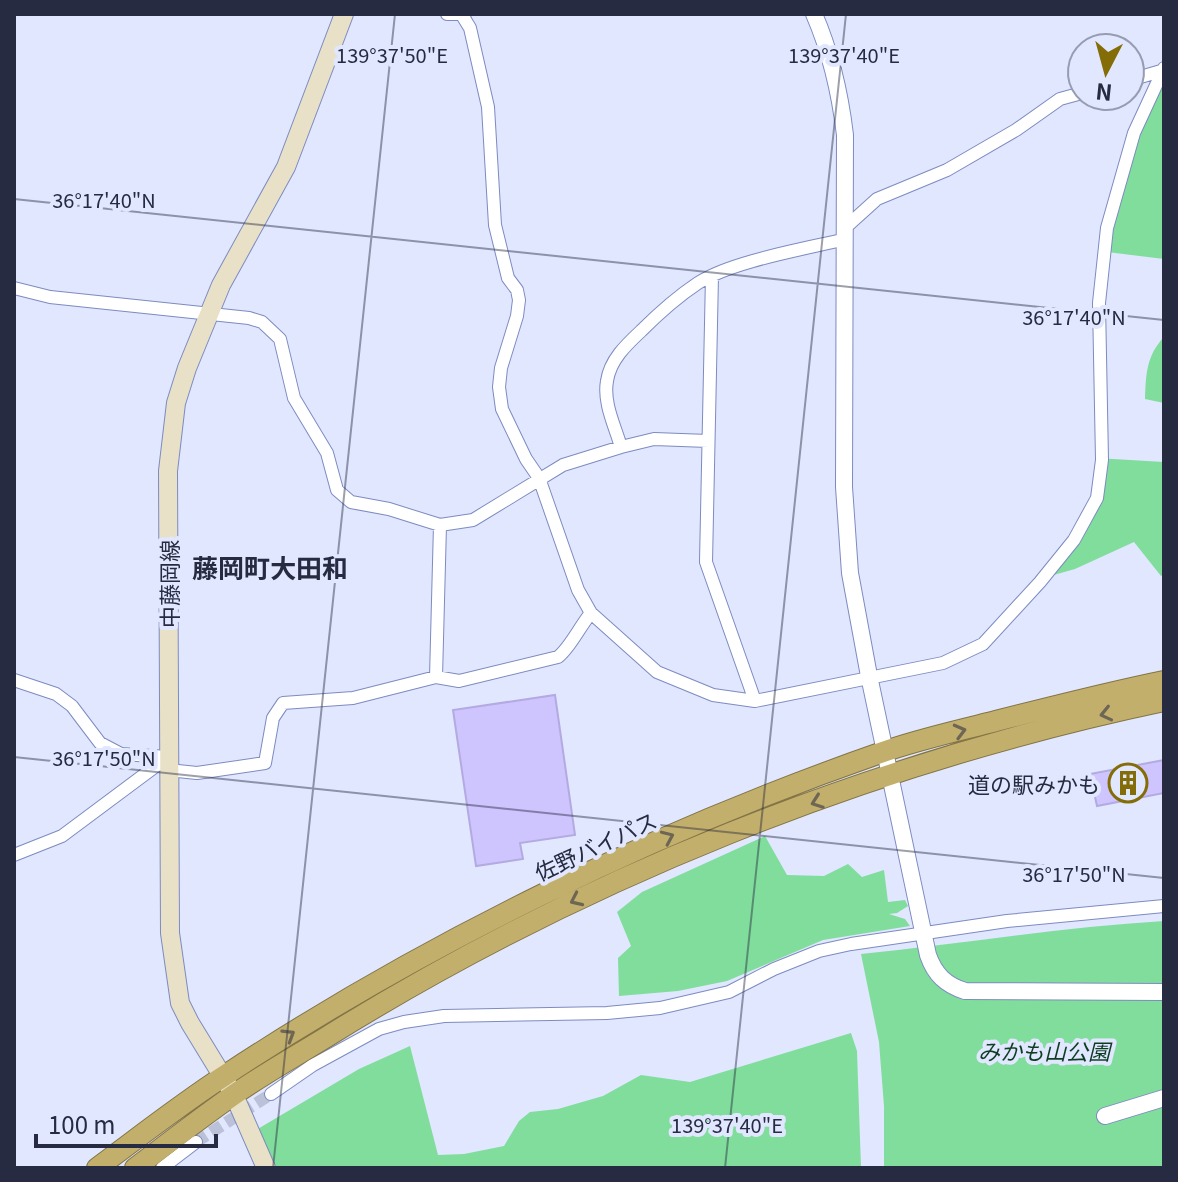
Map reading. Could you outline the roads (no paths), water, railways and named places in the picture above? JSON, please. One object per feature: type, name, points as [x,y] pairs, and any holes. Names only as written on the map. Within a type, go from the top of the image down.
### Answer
[{"type":"highway","name":"佐野バイパス","points":[[97,1168],[223,1076],[361,990],[618,859],[885,751],[1103,693],[1164,681]]},
{"type":"highway","name":"佐野バイパス","points":[[135,1168],[234,1095],[384,1001],[524,925],[629,875],[890,775],[1048,728],[1164,701]]},
{"type":"main road","name":"中藤岡線","points":[[266,1168],[234,1095],[190,1023],[176,987],[170,933],[168,471],[171,433],[183,380],[209,313],[286,167],[344,14]]},
{"type":"street","points":[[447,14],[463,15],[470,28],[488,107],[495,225],[508,278],[517,290],[519,300],[503,357],[499,387],[502,409],[539,478],[578,590],[591,613],[657,672],[713,695],[755,701],[943,663],[983,644],[1074,540],[1097,498],[1102,460],[1099,303],[1107,228],[1134,133],[1162,69]]},
{"type":"street","points":[[814,14],[830,54],[842,109],[846,233],[846,533],[850,573],[928,955],[936,973],[954,988],[965,991],[1164,992]]},
{"type":"street","points":[[621,447],[606,397],[607,379],[613,362],[624,346],[653,319],[698,283],[846,233],[877,199],[947,170],[1066,97]]},
{"type":"street","points":[[712,276],[706,562],[755,701]]},
{"type":"street","points":[[14,288],[50,297],[209,313],[262,322],[280,339],[294,398],[327,453],[337,490],[351,502],[389,509],[440,525],[473,520],[563,465],[654,439],[708,441]]},
{"type":"street","points":[[436,677],[440,525]]},
{"type":"street","points":[[14,680],[56,694],[72,706],[100,743],[121,754],[197,773],[265,763],[273,718],[283,703],[353,698],[436,677],[459,681],[558,657],[566,651],[576,631],[591,613]]},
{"type":"street","points":[[14,855],[62,836],[168,764]]},
{"type":"street","points":[[271,1094],[313,1065],[379,1029],[404,1022],[444,1016],[607,1013],[660,1008],[729,992],[819,951],[1007,921],[1164,906]]},
{"type":"street","points":[[1105,1116],[1164,1098]]},
{"type":"street","points":[[162,1168],[196,1142]]},
{"type":"tunnel","points":[[196,1142],[271,1094]]},
{"type":"place","name":"道の駅みかも","points":[[1128,783]]},
{"type":"district","name":"藤岡町大田和","points":[[270,566]]},
{"type":"park label","name":"みかも山公園","points":[[1044,1050]]}]
